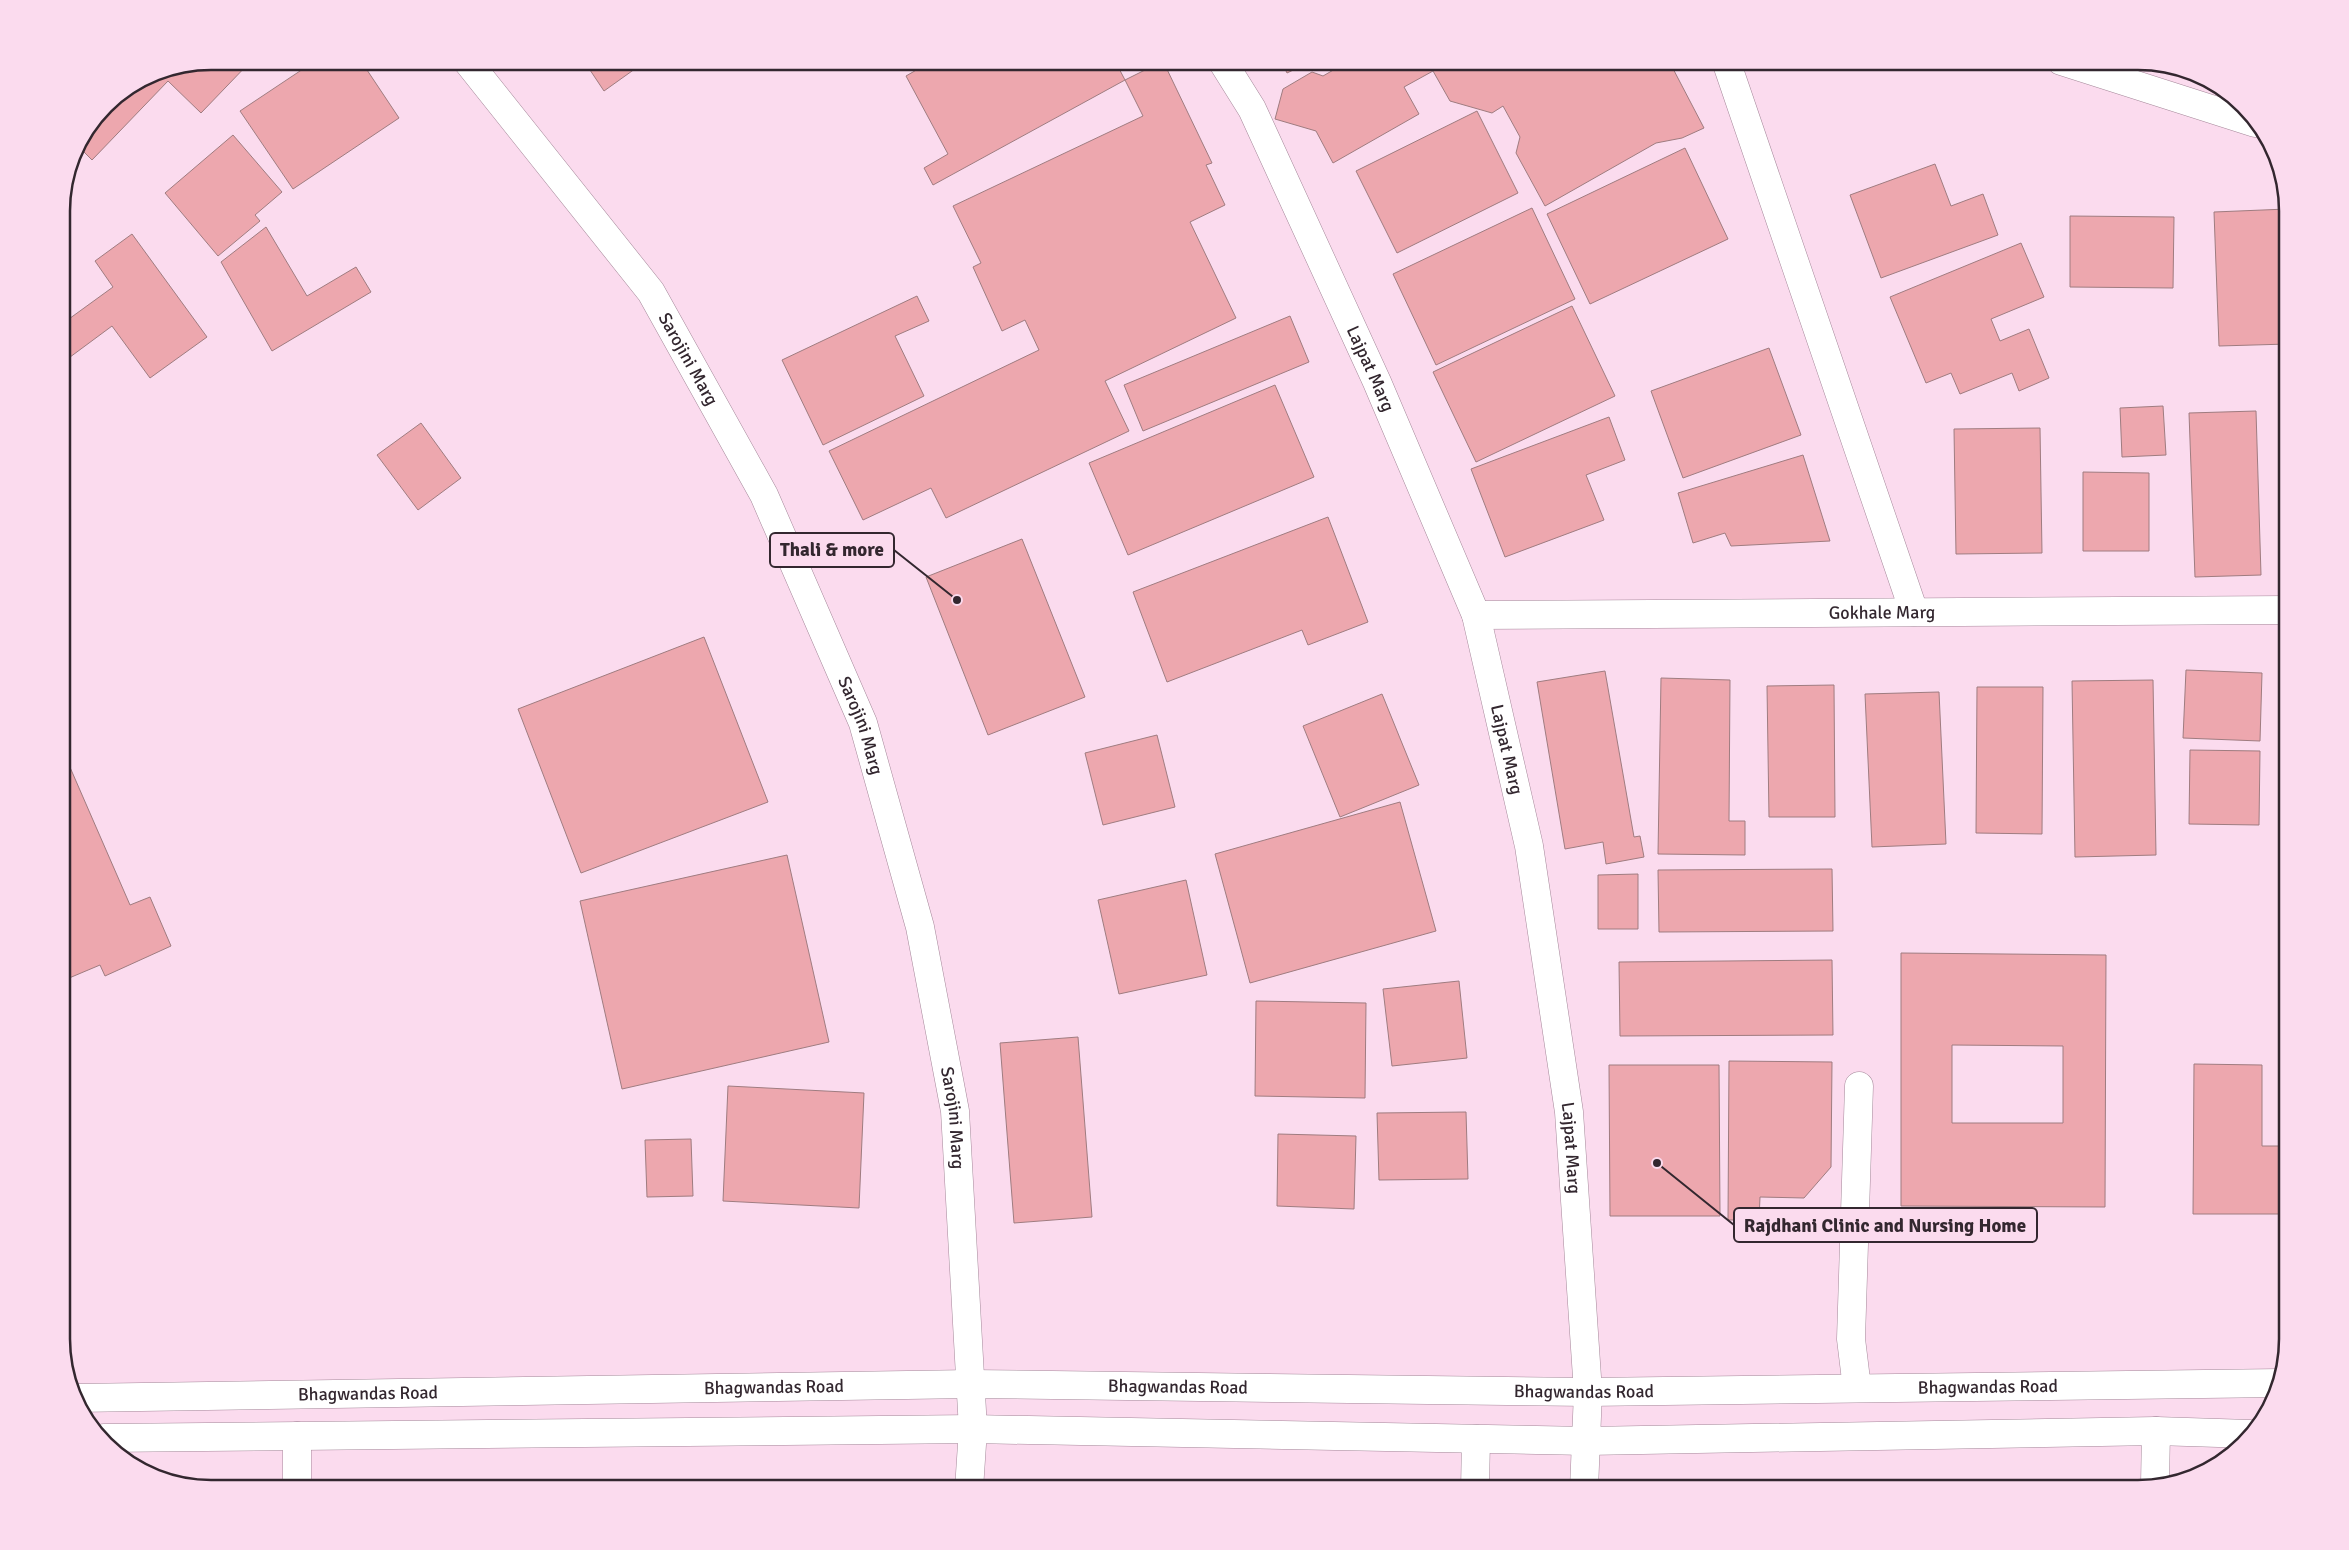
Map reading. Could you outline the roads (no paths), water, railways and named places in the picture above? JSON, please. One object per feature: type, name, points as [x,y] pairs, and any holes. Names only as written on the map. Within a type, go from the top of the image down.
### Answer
[{"type":"street","name":"Sarojini Marg","points":[[474,70],[651,292],[764,495],[863,724],[920,927],[956,1111],[973,1429],[970,1480]]},
{"type":"street","name":"Lajpat Marg","points":[[1228,70],[1252,109],[1377,382],[1476,615],[1529,846],[1569,1112],[1588,1392],[1585,1480]]},
{"type":"street","points":[[1729,70],[1914,612]]},
{"type":"street","points":[[2089,70],[2246,120]]},
{"type":"street","name":"Gokhale Marg","points":[[1476,615],[2279,610]]},
{"type":"street","points":[[1856,1388],[1851,1339],[1859,1086]]},
{"type":"street","name":"Bhagwandas Road","points":[[83,1398],[971,1384],[1588,1392],[2272,1383]]},
{"type":"street","points":[[110,1438],[973,1429],[1587,1441],[2156,1431],[2242,1434]]},
{"type":"street","points":[[2155,1479],[2156,1431]]},
{"type":"street","points":[[297,1436],[297,1480]]},
{"type":"street","points":[[1475,1480],[1476,1438]]},
{"type":"place","name":"Thali & more","points":[[957,600]]},
{"type":"place","name":"Rajdhani Clinic and Nursing Home","points":[[1657,1163]]}]
